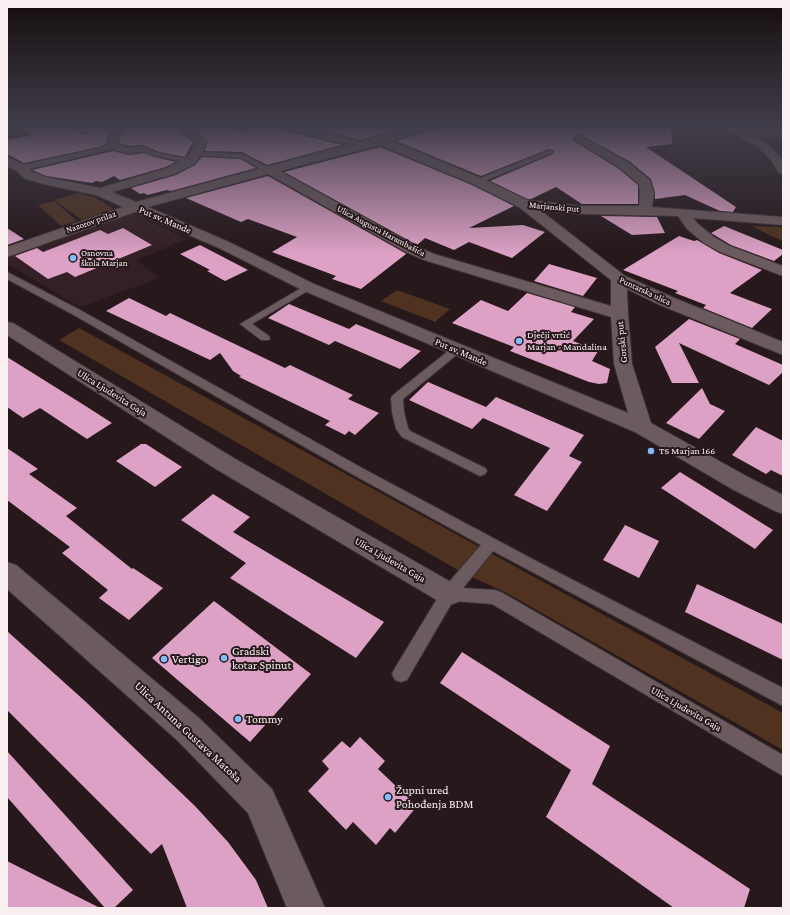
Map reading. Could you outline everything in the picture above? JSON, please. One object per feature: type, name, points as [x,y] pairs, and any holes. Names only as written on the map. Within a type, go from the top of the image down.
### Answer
[{"type":"street","name":"Put sv. Mande","points":[[22,169],[28,175],[42,180],[100,192],[224,245],[308,286],[456,350],[642,427],[740,483],[783,505]]},
{"type":"street","points":[[100,192],[175,169]]},
{"type":"street","name":"Nazorov prilaz","points":[[7,252],[135,207],[274,169]]},
{"type":"street","name":"Marjanski put","points":[[450,169],[524,204],[583,210],[645,210],[783,221]]},
{"type":"street","points":[[628,169],[645,183],[647,193],[645,210]]},
{"type":"street","name":"Ulica Augusta Harambašića","points":[[269,170],[411,249],[430,257],[619,314]]},
{"type":"street","name":"Puntarska ulica","points":[[524,204],[619,279],[666,301],[783,349]]},
{"type":"street","points":[[683,213],[692,226],[709,240],[725,249],[783,271]]},
{"type":"street","name":"Gorski put","points":[[619,279],[619,314],[623,364],[642,427]]},
{"type":"street","name":"Ulica Ljudevita Gaja","points":[[7,327],[224,463],[449,594]]},
{"type":"street","name":"Ulica Antuna Gustava Matoša","points":[[7,573],[188,728],[260,801],[306,908]]},
{"type":"lane","points":[[477,181],[508,169]]},
{"type":"lane","points":[[7,275],[76,312],[350,467],[490,543],[783,696]]},
{"type":"lane","points":[[265,338],[245,324],[308,286]]},
{"type":"lane","points":[[456,350],[397,398],[398,412],[402,429],[406,434],[480,471]]},
{"type":"lane","points":[[401,674],[449,594],[490,543]]},
{"type":"lane","name":"Ulica Ljudevita Gaja","points":[[449,594],[495,597],[783,766]]},
{"type":"shaded area","points":[[79,193],[96,198],[114,209],[82,220],[54,200]]},
{"type":"shaded area","points":[[54,201],[77,221],[61,226],[38,205]]},
{"type":"shaded area","name":"Osnovna škola Marjan","points":[[130,212],[186,239],[136,260],[160,278],[80,307],[7,264],[7,257]]},
{"type":"shaded area","points":[[752,226],[783,227],[783,241],[771,236]]},
{"type":"shaded area","points":[[397,290],[450,309],[435,322],[381,301]]},
{"type":"shaded area","points":[[79,328],[783,713],[783,750],[505,592],[463,573],[59,340]]},
{"type":"building","points":[[38,169],[160,169],[120,180],[114,176],[102,182],[96,181],[92,183],[46,176],[32,170]]},
{"type":"building","points":[[188,169],[253,169],[171,191],[167,190],[147,195],[144,193],[140,194],[131,188],[176,175]]},
{"type":"building","points":[[297,169],[433,169],[472,185],[514,206],[469,228],[523,225],[545,232],[512,258],[469,242],[454,250],[425,238],[417,245],[284,172]]},
{"type":"building","points":[[463,169],[499,169],[481,176]]},
{"type":"building","points":[[519,169],[619,169],[638,185],[638,204],[582,204],[556,187],[531,199],[527,199],[490,181]]},
{"type":"building","points":[[638,169],[679,169],[736,207],[733,212],[720,211],[685,195],[655,199],[651,179]]},
{"type":"building","points":[[268,176],[406,254],[361,289],[332,279],[336,276],[272,252],[297,237],[248,219],[241,222],[186,198]]},
{"type":"building","points":[[601,216],[657,217],[665,233],[632,235]]},
{"type":"building","points":[[724,226],[783,250],[783,254],[774,261],[731,245],[711,233]]},
{"type":"building","points":[[7,228],[24,239],[7,245]]},
{"type":"building","points":[[123,228],[152,245],[75,277],[67,272],[48,279],[15,256],[37,248],[43,252],[100,230],[108,234]]},
{"type":"building","points":[[679,236],[694,241],[697,240],[719,253],[762,270],[730,293],[772,309],[752,328],[703,308],[706,305],[675,293],[678,291],[623,270]]},
{"type":"building","points":[[200,245],[248,270],[225,281],[207,271],[210,270],[180,254]]},
{"type":"building","points":[[549,264],[597,278],[583,296],[534,281]]},
{"type":"building","name":"Dječji vrtić Marjan - Mandalina","points":[[527,293],[575,307],[571,312],[594,319],[573,341],[598,351],[592,361],[610,369],[607,383],[599,384],[589,382],[510,351],[514,347],[452,323],[481,300],[508,311]]},
{"type":"building","points":[[129,298],[166,316],[170,313],[285,368],[290,365],[353,395],[348,399],[379,413],[355,435],[349,431],[345,435],[325,425],[330,421],[239,377],[241,376],[233,371],[220,353],[210,360],[106,311]]},
{"type":"building","points":[[289,304],[349,329],[356,324],[421,351],[400,369],[335,341],[329,345],[268,318]]},
{"type":"building","points":[[689,319],[740,339],[735,344],[783,365],[783,372],[769,385],[679,343],[699,383],[672,383],[655,347]]},
{"type":"building","points":[[7,357],[112,423],[87,439],[40,408],[23,418],[7,407]]},
{"type":"building","points":[[428,382],[486,407],[496,397],[584,435],[569,456],[582,462],[547,511],[514,495],[550,448],[483,418],[472,429],[409,400]]},
{"type":"building","points":[[702,388],[710,404],[725,411],[699,439],[666,423]]},
{"type":"building","points":[[756,427],[783,441],[783,476],[771,470],[766,474],[732,455]]},
{"type":"building","points":[[141,444],[146,444],[182,467],[155,487],[116,461]]},
{"type":"building","points":[[7,448],[38,469],[29,474],[77,508],[66,516],[132,569],[133,568],[163,588],[129,620],[99,598],[108,590],[62,553],[70,547],[7,500]]},
{"type":"building","points":[[680,472],[773,530],[755,549],[661,488]]},
{"type":"building","points":[[213,494],[250,517],[233,532],[384,622],[356,658],[230,578],[246,563],[181,520]]},
{"type":"building","points":[[625,525],[659,541],[639,578],[603,560]]},
{"type":"building","points":[[697,584],[783,624],[783,660],[685,612]]},
{"type":"building","points":[[214,601],[311,674],[250,742],[152,658]]},
{"type":"building","points":[[7,631],[86,702],[195,806],[228,842],[256,880],[268,908],[187,908],[162,844],[151,854],[7,710]]},
{"type":"building","points":[[462,652],[610,746],[592,784],[750,889],[744,908],[674,908],[546,817],[571,770],[440,683]]},
{"type":"building","points":[[360,737],[385,761],[378,769],[417,806],[395,833],[390,828],[376,845],[353,822],[346,830],[308,791],[329,769],[322,761],[342,741],[350,748]]},
{"type":"building","points":[[7,751],[133,890],[114,908],[105,908],[7,797]]},
{"type":"building","points":[[7,861],[100,908],[7,908]]},
{"type":"place","name":"Osnovna škola Marjan","points":[[73,258]]},
{"type":"place","name":"Dječji vrtić Marjan - Mandalina","points":[[519,341]]},
{"type":"place","name":"TS Marjan 166","points":[[651,451]]},
{"type":"place","name":"Gradski kotar Spinut","points":[[224,658]]},
{"type":"place","name":"Vertigo","points":[[164,659]]},
{"type":"place","name":"Tommy","points":[[238,719]]},
{"type":"place","name":"Župni ured Pohođenja BDM","points":[[388,797]]}]
